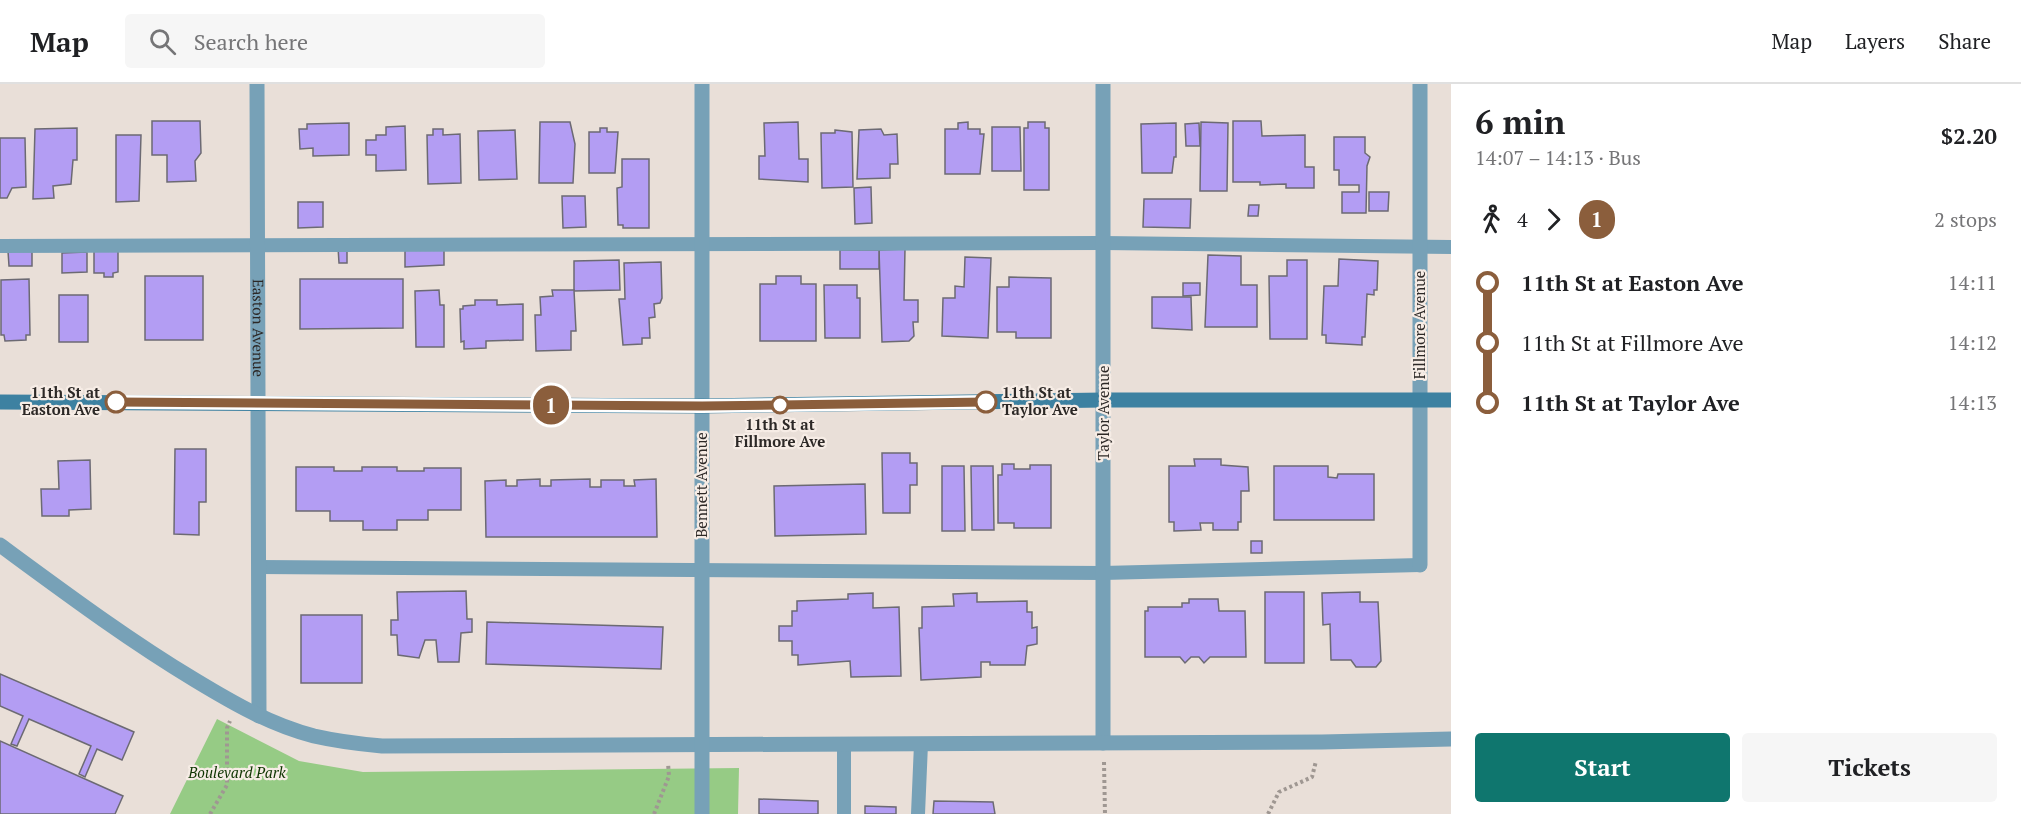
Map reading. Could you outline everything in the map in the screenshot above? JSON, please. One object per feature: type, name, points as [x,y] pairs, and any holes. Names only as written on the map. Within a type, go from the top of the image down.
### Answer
[{"type":"main road","points":[[0,402],[702,406],[1104,400],[1451,400]]},
{"type":"street","name":"Easton Avenue","points":[[256,84],[259,716]]},
{"type":"street","name":"Bennett Avenue","points":[[702,84],[702,814]]},
{"type":"street","name":"Taylor Avenue","points":[[1103,84],[1103,743]]},
{"type":"street","name":"Fillmore Avenue","points":[[1420,84],[1420,565]]},
{"type":"street","points":[[0,545],[136,645],[236,705],[312,735],[382,746],[1322,742],[1451,739]]},
{"type":"lane","points":[[0,246],[1104,243],[1451,247]]},
{"type":"lane","points":[[259,567],[1104,573],[1420,565]]},
{"type":"lane","points":[[918,814],[921,744]]},
{"type":"lane","points":[[844,745],[844,814]]},
{"type":"path","points":[[210,814],[227,784],[227,728],[236,705]]},
{"type":"path","points":[[1268,814],[1279,792],[1312,777],[1322,742]]},
{"type":"path","points":[[1103,743],[1105,814]]},
{"type":"path","points":[[654,814],[669,776],[668,745]]},
{"type":"green space","name":"Boulevard Park","points":[[217,719],[299,761],[363,772],[739,768],[738,814],[170,814]]},
{"type":"building","points":[[152,121],[200,121],[201,153],[195,161],[196,181],[167,182],[167,155],[152,155]]},
{"type":"building","points":[[1233,121],[1261,121],[1262,136],[1305,135],[1305,167],[1314,167],[1314,188],[1286,188],[1286,184],[1260,185],[1260,182],[1233,182]]},
{"type":"building","points":[[540,122],[570,122],[575,144],[573,183],[539,183]]},
{"type":"building","points":[[798,122],[799,159],[808,159],[808,182],[759,179],[759,156],[765,156],[764,123]]},
{"type":"building","points":[[968,122],[968,129],[980,129],[980,134],[984,134],[980,174],[945,174],[945,129],[958,129],[958,123]]},
{"type":"building","points":[[1028,122],[1045,122],[1045,128],[1049,128],[1049,190],[1024,190],[1024,128],[1028,128]]},
{"type":"building","points":[[1201,122],[1228,123],[1227,191],[1200,191]]},
{"type":"building","points":[[349,123],[349,155],[313,156],[313,148],[300,149],[299,129],[307,129],[307,124]]},
{"type":"building","points":[[1176,123],[1176,157],[1174,157],[1172,173],[1142,173],[1141,124]]},
{"type":"building","points":[[1199,123],[1200,146],[1186,146],[1185,124]]},
{"type":"building","points":[[405,126],[406,170],[376,171],[376,155],[366,155],[366,140],[376,140],[376,135],[386,135],[386,127]]},
{"type":"building","points":[[992,127],[1020,127],[1021,171],[992,171]]},
{"type":"building","points":[[77,128],[77,160],[73,160],[71,184],[53,186],[54,198],[33,199],[35,129]]},
{"type":"building","points":[[600,128],[607,128],[607,132],[618,132],[615,173],[589,173],[589,132],[600,132]]},
{"type":"building","points":[[433,129],[443,129],[443,135],[460,134],[461,183],[428,184],[427,135],[433,135]]},
{"type":"building","points":[[881,129],[884,135],[897,134],[898,164],[890,164],[890,178],[857,179],[859,130]]},
{"type":"building","points":[[515,130],[517,179],[479,180],[478,131]]},
{"type":"building","points":[[835,130],[852,132],[853,187],[822,188],[821,133],[835,133]]},
{"type":"building","points":[[116,135],[141,135],[139,201],[116,202]]},
{"type":"building","points":[[1334,137],[1365,137],[1365,153],[1370,157],[1367,166],[1366,213],[1342,213],[1342,192],[1359,192],[1359,185],[1339,185],[1339,170],[1334,170]]},
{"type":"building","points":[[0,138],[25,138],[26,187],[12,188],[7,198],[0,198]]},
{"type":"building","points":[[622,159],[649,159],[649,228],[623,228],[623,225],[618,225],[617,188],[622,187]]},
{"type":"building","points":[[871,187],[872,223],[855,224],[854,188]]},
{"type":"building","points":[[1369,192],[1389,192],[1388,211],[1369,211]]},
{"type":"building","points":[[562,196],[585,196],[586,227],[563,228]]},
{"type":"building","points":[[1144,199],[1191,199],[1190,228],[1143,227]]},
{"type":"building","points":[[298,202],[323,202],[323,227],[298,228]]},
{"type":"building","points":[[1249,205],[1259,205],[1258,216],[1248,216]]},
{"type":"building","points":[[444,246],[444,265],[405,267],[405,247]]},
{"type":"building","points":[[338,247],[347,247],[347,263],[339,263]]},
{"type":"building","points":[[118,249],[118,272],[113,273],[113,277],[104,277],[104,273],[94,273],[94,250]]},
{"type":"building","points":[[905,249],[904,300],[918,300],[918,322],[913,322],[914,336],[909,341],[882,342],[879,250]]},
{"type":"building","points":[[840,250],[879,250],[879,269],[840,269]]},
{"type":"building","points":[[8,251],[32,251],[32,266],[9,266]]},
{"type":"building","points":[[87,252],[87,272],[62,273],[62,253]]},
{"type":"building","points":[[1208,255],[1241,256],[1241,285],[1257,285],[1257,327],[1205,327]]},
{"type":"building","points":[[965,257],[991,258],[988,338],[942,336],[943,298],[955,298],[955,286],[964,287]]},
{"type":"building","points":[[1339,259],[1378,261],[1377,290],[1374,290],[1374,295],[1367,294],[1365,337],[1362,337],[1362,345],[1326,343],[1326,335],[1322,335],[1324,286],[1338,286]]},
{"type":"building","points":[[619,260],[620,290],[574,291],[574,261]]},
{"type":"building","points":[[1287,260],[1307,260],[1307,339],[1270,339],[1269,276],[1287,276]]},
{"type":"building","points":[[661,262],[662,298],[660,303],[654,304],[655,317],[649,318],[650,338],[642,338],[642,344],[623,345],[619,299],[625,299],[624,263]]},
{"type":"building","points":[[145,276],[203,276],[203,340],[145,340]]},
{"type":"building","points":[[776,276],[801,276],[801,284],[816,284],[816,341],[760,341],[760,284],[776,284]]},
{"type":"building","points":[[1009,277],[1051,278],[1051,338],[1016,338],[1016,332],[997,332],[997,287],[1009,287]]},
{"type":"building","points":[[29,279],[30,335],[26,335],[26,340],[5,341],[4,335],[1,335],[1,280]]},
{"type":"building","points":[[300,279],[403,279],[403,328],[300,329]]},
{"type":"building","points":[[1183,283],[1200,283],[1200,295],[1183,296]]},
{"type":"building","points":[[824,285],[857,285],[857,298],[860,298],[860,338],[825,338]]},
{"type":"building","points":[[439,290],[440,305],[444,305],[444,347],[416,347],[415,291]]},
{"type":"building","points":[[552,290],[574,290],[576,331],[571,331],[571,350],[536,351],[535,315],[541,315],[540,297],[553,296]]},
{"type":"building","points":[[59,295],[88,295],[88,342],[59,342]]},
{"type":"building","points":[[1152,297],[1191,297],[1192,330],[1152,328]]},
{"type":"building","points":[[475,300],[497,300],[497,305],[523,304],[523,340],[486,341],[486,348],[464,349],[464,341],[461,342],[460,309],[463,309],[463,306],[475,305]]},
{"type":"building","points":[[175,449],[206,449],[206,502],[199,502],[199,535],[174,534]]},
{"type":"building","points":[[882,453],[910,453],[910,463],[917,463],[917,485],[910,485],[910,513],[883,513]]},
{"type":"building","points":[[1194,459],[1221,459],[1221,465],[1248,467],[1249,491],[1241,491],[1241,522],[1238,522],[1238,530],[1213,530],[1213,523],[1200,523],[1201,530],[1174,531],[1174,522],[1169,522],[1169,466],[1195,466]]},
{"type":"building","points":[[90,460],[91,509],[69,510],[69,516],[42,516],[41,489],[59,489],[58,461]]},
{"type":"building","points":[[1002,464],[1014,464],[1014,469],[1030,469],[1030,465],[1051,465],[1051,528],[1014,528],[1014,523],[998,523],[998,475],[1002,475]]},
{"type":"building","points":[[942,466],[964,466],[965,531],[942,531]]},
{"type":"building","points":[[971,466],[993,466],[994,530],[972,530]]},
{"type":"building","points":[[1274,466],[1328,466],[1328,477],[1337,478],[1338,474],[1374,474],[1374,520],[1274,520]]},
{"type":"building","points":[[296,467],[334,467],[334,471],[362,471],[362,467],[397,467],[397,471],[461,468],[461,510],[428,510],[428,520],[397,520],[397,530],[363,530],[363,521],[330,521],[330,511],[296,511]]},
{"type":"building","points":[[540,479],[540,486],[551,486],[551,480],[590,479],[590,487],[601,487],[601,480],[624,480],[624,486],[635,486],[634,480],[656,479],[657,537],[486,537],[485,481],[506,480],[506,486],[517,486],[517,480]]},
{"type":"building","points":[[865,484],[866,534],[775,536],[774,486]]},
{"type":"building","points":[[1251,541],[1262,541],[1262,553],[1251,553]]},
{"type":"building","points":[[466,591],[467,619],[472,619],[472,632],[461,633],[459,662],[438,662],[436,640],[425,640],[419,658],[398,655],[397,635],[391,635],[391,620],[398,620],[397,592]]},
{"type":"building","points":[[1265,592],[1304,592],[1304,663],[1265,663]]},
{"type":"building","points":[[1360,592],[1360,602],[1378,602],[1381,661],[1376,667],[1356,667],[1351,660],[1331,660],[1330,624],[1323,625],[1322,593]]},
{"type":"building","points":[[873,593],[873,608],[899,607],[901,676],[851,677],[850,661],[798,665],[798,655],[792,655],[792,641],[779,641],[779,626],[792,626],[792,611],[797,611],[797,601],[848,599],[848,594]]},
{"type":"building","points":[[977,593],[977,602],[1027,601],[1027,612],[1032,612],[1032,628],[1037,627],[1037,644],[1027,646],[1025,665],[990,665],[990,662],[981,662],[981,677],[921,680],[919,628],[922,628],[922,607],[954,606],[953,594]]},
{"type":"building","points":[[1189,599],[1218,599],[1219,611],[1245,611],[1246,657],[1210,657],[1204,663],[1199,657],[1191,657],[1185,663],[1180,657],[1145,657],[1145,611],[1148,611],[1148,607],[1182,607],[1182,603],[1189,603]]},
{"type":"building","points":[[301,615],[362,615],[362,683],[301,683]]},
{"type":"building","points":[[487,622],[663,627],[661,669],[486,664]]},
{"type":"building","points":[[0,674],[134,732],[122,760],[97,749],[85,777],[79,774],[91,746],[29,719],[17,746],[11,744],[23,716],[0,706]]},
{"type":"building","points":[[0,741],[123,796],[115,814],[0,814]]},
{"type":"building","points":[[759,799],[818,801],[818,814],[759,814]]},
{"type":"building","points":[[934,801],[993,802],[995,814],[933,814]]},
{"type":"building","points":[[865,806],[896,807],[896,814],[865,814]]},
{"type":"bus line","name":"1","points":[[116,402],[702,406],[986,402]]},
{"type":"place","name":"11th St at Easton Ave","points":[[116,402]]},
{"type":"place","name":"11th St at Taylor Ave","points":[[986,402]]},
{"type":"place","name":"11th St at Fillmore Ave","points":[[780,405]]}]
